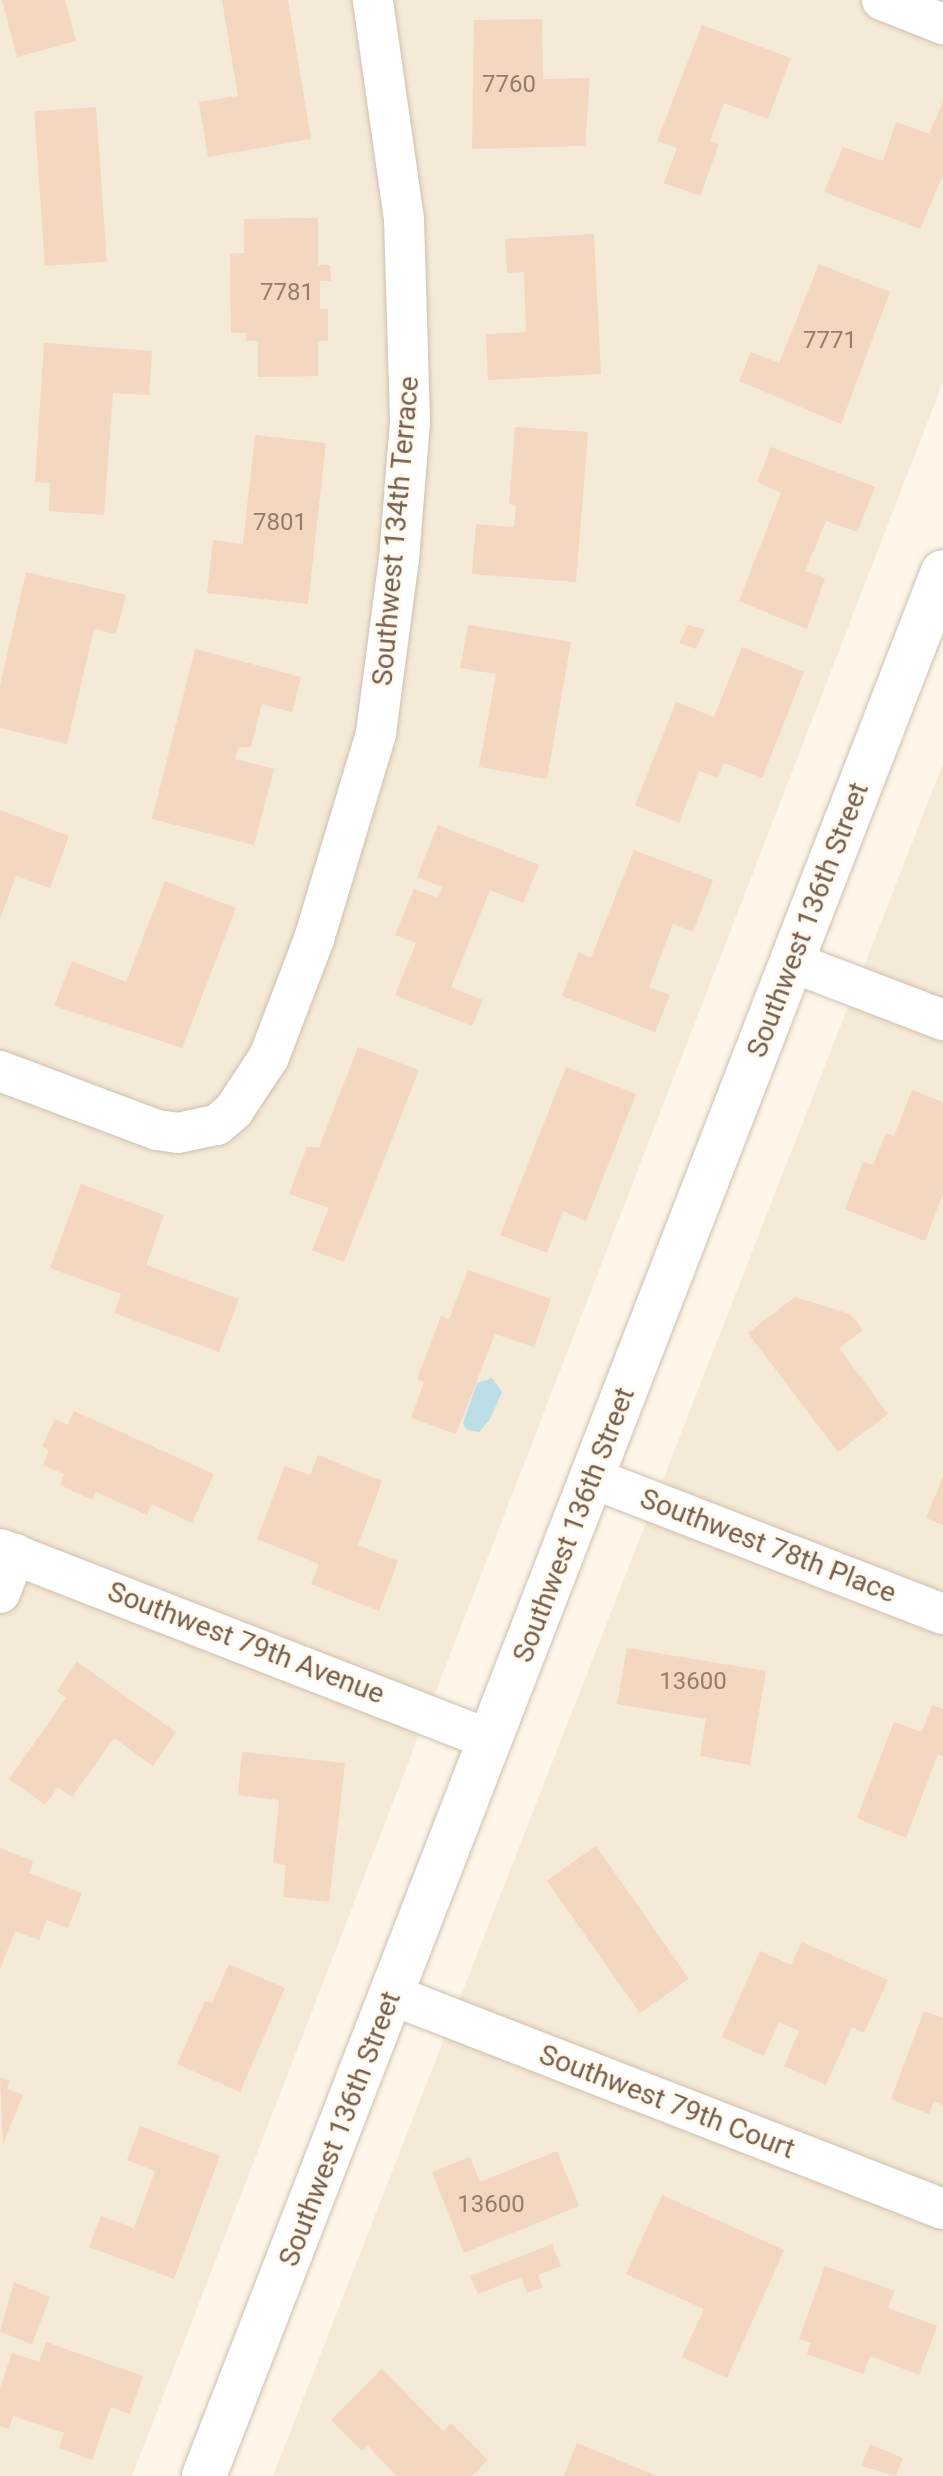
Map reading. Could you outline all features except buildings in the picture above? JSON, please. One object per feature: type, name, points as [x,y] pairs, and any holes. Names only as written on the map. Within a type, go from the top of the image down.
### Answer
[{"type":"street","name":"Southwest 134th Terrace","points":[[0,1071],[157,1130],[178,1133],[217,1125],[253,1085],[283,1024],[351,827],[385,680],[405,491],[410,352],[397,137],[373,0]]},
{"type":"street","points":[[882,0],[943,24]]},
{"type":"street","name":"Southwest 136th Street","points":[[204,2476],[943,572]]},
{"type":"street","points":[[792,962],[943,1020]]},
{"type":"street","name":"Southwest 78th Place","points":[[592,1478],[943,1614]]},
{"type":"street","points":[[0,1593],[8,1552]]},
{"type":"street","name":"Southwest 79th Avenue","points":[[8,1552],[491,1740]]},
{"type":"street","name":"Southwest 79th Court","points":[[392,1995],[943,2209]]},
{"type":"shaded area","points":[[0,0],[943,0],[943,382],[132,2476],[0,2476]]},
{"type":"shaded area","points":[[943,764],[943,2476],[273,2476]]},
{"type":"water","points":[[492,1378],[502,1392],[490,1419],[479,1432],[467,1430],[463,1423],[477,1383]]}]
